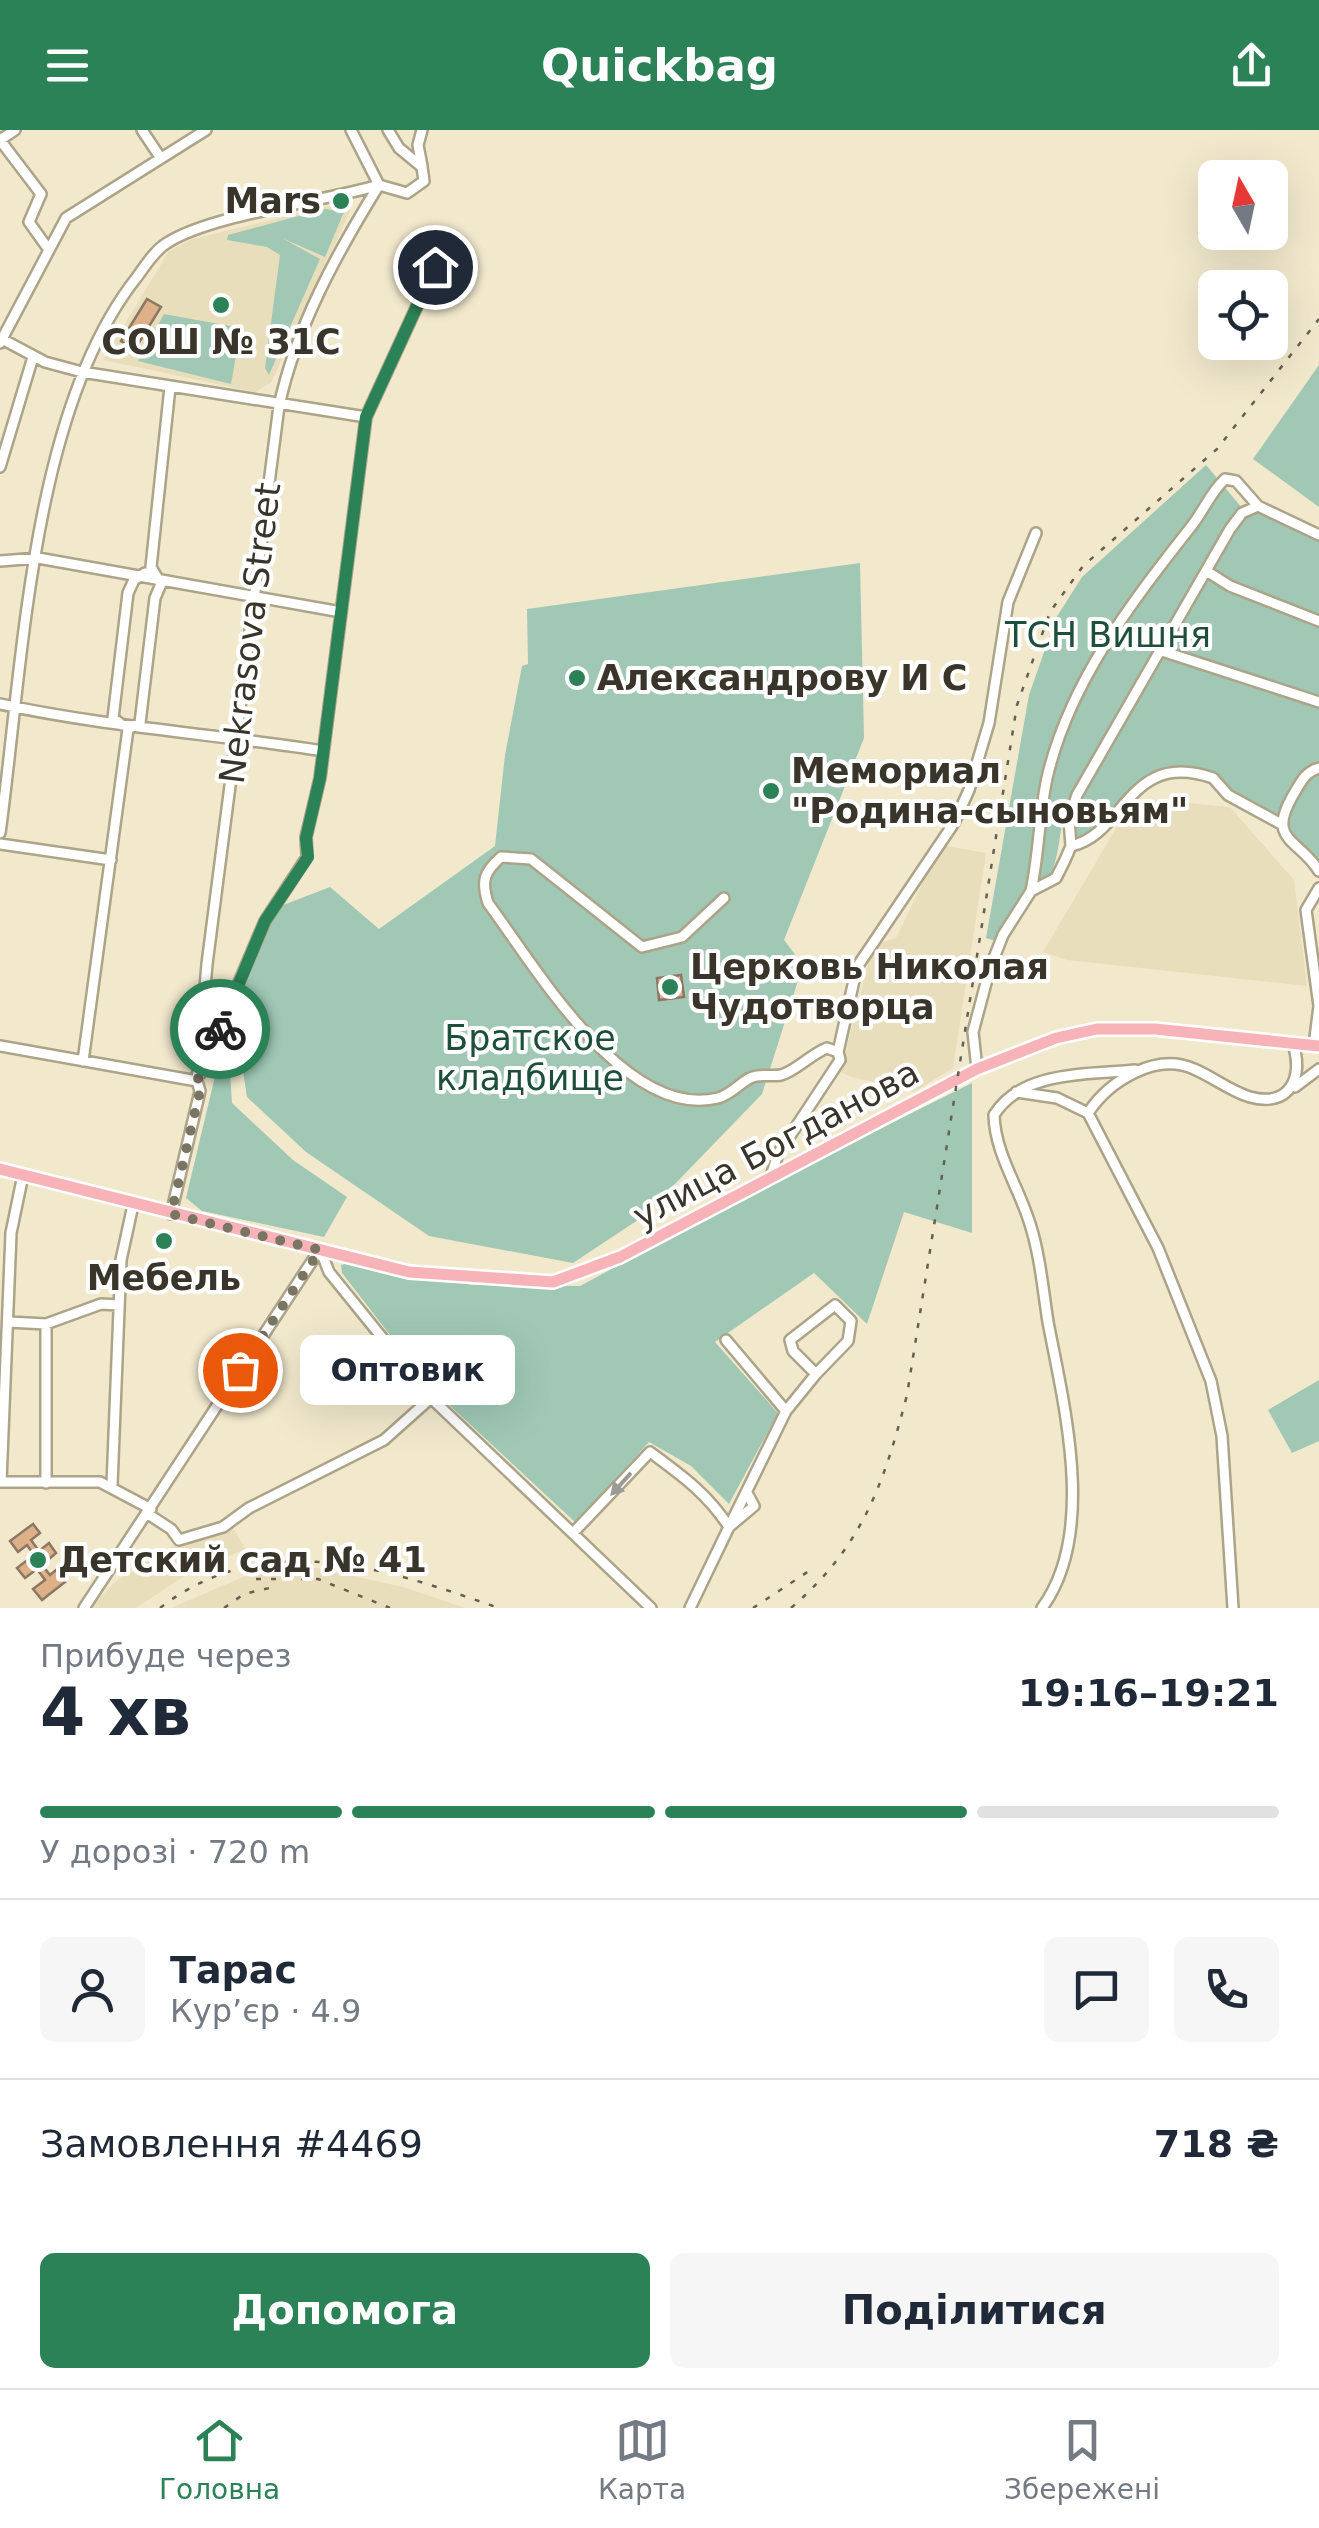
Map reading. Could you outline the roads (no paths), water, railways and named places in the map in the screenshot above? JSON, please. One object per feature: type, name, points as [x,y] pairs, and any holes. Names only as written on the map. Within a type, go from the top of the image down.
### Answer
[{"type":"main road","name":"улица Богданова","points":[[0,1168],[133,1205],[409,1272],[553,1282],[620,1257],[977,1069],[1056,1038],[1098,1029],[1154,1029],[1316,1046]]},
{"type":"street","points":[[15,130],[0,140],[41,194],[29,222],[49,250]]},
{"type":"street","points":[[142,130],[160,158]]},
{"type":"street","points":[[206,130],[66,218],[1,340],[32,357],[82,372],[366,417]]},
{"type":"street","points":[[351,130],[380,185]]},
{"type":"street","points":[[388,130],[399,148],[422,167]]},
{"type":"street","points":[[0,833],[38,558],[58,448],[82,372],[114,306],[164,244],[198,228],[380,185],[407,193],[417,190],[424,181],[418,145],[422,130]]},
{"type":"street","name":"Nekrasova Street","points":[[171,1214],[200,1091],[197,1081],[235,737],[279,406],[288,367],[305,325],[380,185]]},
{"type":"street","points":[[0,1046],[197,1081],[265,921],[308,857],[306,838],[323,751],[366,417],[435,267]]},
{"type":"street","points":[[0,467],[32,357]]},
{"type":"street","points":[[149,572],[170,387]]},
{"type":"street","points":[[977,1069],[972,1050],[981,996],[1003,935],[1032,891],[1048,776],[1071,704],[1100,650],[1190,528],[1207,496],[1225,479],[1236,481],[1258,506],[1319,535]]},
{"type":"street","points":[[1032,891],[1056,878],[1071,846],[1067,832],[1077,795],[1242,513],[1258,506]]},
{"type":"street","points":[[771,1176],[778,1154],[840,1060],[838,1052],[857,967],[954,823],[970,790],[989,723],[1008,602],[1036,533]]},
{"type":"street","points":[[0,562],[38,558],[149,572],[342,612]]},
{"type":"street","points":[[128,729],[140,724],[161,584],[149,572]]},
{"type":"street","points":[[128,729],[114,718],[128,593],[134,580],[149,572]]},
{"type":"street","points":[[1208,572],[1230,586],[1319,621]]},
{"type":"street","points":[[1162,651],[1319,702]]},
{"type":"street","points":[[0,704],[128,729],[235,737],[323,751]]},
{"type":"street","points":[[83,1062],[128,729]]},
{"type":"street","points":[[1319,768],[1304,777],[1283,813],[1282,825],[1284,834],[1319,871]]},
{"type":"street","points":[[1071,846],[1090,842],[1138,785],[1170,776],[1213,778],[1228,795],[1282,825]]},
{"type":"street","points":[[0,844],[110,860]]},
{"type":"street","points":[[724,898],[682,937],[642,947],[531,859],[501,856],[488,868],[482,884],[488,903],[592,1036],[632,1079],[664,1094],[701,1101],[723,1098],[753,1076],[781,1074],[827,1048],[838,1052]]},
{"type":"street","points":[[1316,1046],[1319,1006],[1306,910],[1319,888]]},
{"type":"street","points":[[1293,1089],[1300,1072],[1294,1044]]},
{"type":"street","points":[[1042,1608],[1062,1568],[1072,1470],[1069,1425],[1031,1224],[994,1132],[994,1115],[1014,1092],[1048,1080],[1190,1067],[1250,1097],[1269,1098],[1293,1089],[1319,1069]]},
{"type":"street","points":[[1088,1113],[1096,1101],[1138,1070]]},
{"type":"street","points":[[1014,1092],[1057,1098],[1088,1113],[1144,1217],[1211,1381],[1222,1436],[1233,1608]]},
{"type":"street","points":[[23,1174],[11,1233],[0,1482],[112,1485],[172,1529],[179,1540],[222,1526],[249,1508],[384,1440],[430,1398]]},
{"type":"street","points":[[112,1485],[121,1260],[133,1205]]},
{"type":"street","points":[[320,1250],[329,1272],[430,1398],[650,1608]]},
{"type":"street","points":[[84,1608],[320,1250]]},
{"type":"street","points":[[8,1322],[46,1324],[101,1304],[119,1305]]},
{"type":"street","points":[[690,1608],[733,1512],[746,1494],[786,1410],[848,1341],[851,1321],[835,1305],[790,1340],[793,1351],[816,1374]]},
{"type":"street","points":[[46,1324],[46,1484]]},
{"type":"street","points":[[726,1340],[786,1410]]},
{"type":"street","points":[[572,1533],[650,1452],[672,1465],[716,1506],[729,1526]]},
{"type":"railway","points":[[791,1608],[816,1585],[853,1537],[879,1485],[907,1395],[1017,705],[1050,612],[1083,566],[1217,449],[1319,319]]},
{"type":"railway","points":[[160,1608],[200,1583],[242,1568],[284,1562],[370,1569],[499,1608]]},
{"type":"railway","points":[[753,1608],[815,1567]]},
{"type":"railway","points":[[256,1579],[318,1579],[390,1608]]},
{"type":"railway","points":[[224,1608],[244,1594],[278,1586]]},
{"type":"place","name":"Mars","points":[[341,201]]},
{"type":"place","name":"СОШ № 31С","points":[[221,305]]},
{"type":"place","name":"Александрову И С","points":[[577,678]]},
{"type":"place","name":"Мемориал \"Родина-сыновьям\"","points":[[771,791]]},
{"type":"place","name":"Церковь Николая Чудотворца","points":[[670,987]]},
{"type":"place","name":"Мебель","points":[[164,1241]]},
{"type":"place","name":"Оптовик","points":[[240,1370]]},
{"type":"place","name":"Детский сад № 41","points":[[38,1560]]},
{"type":"park label","name":"ТСН Вишня","points":[[1108,635]]},
{"type":"park label","name":"Братское кладбище","points":[[530,1058]]}]
